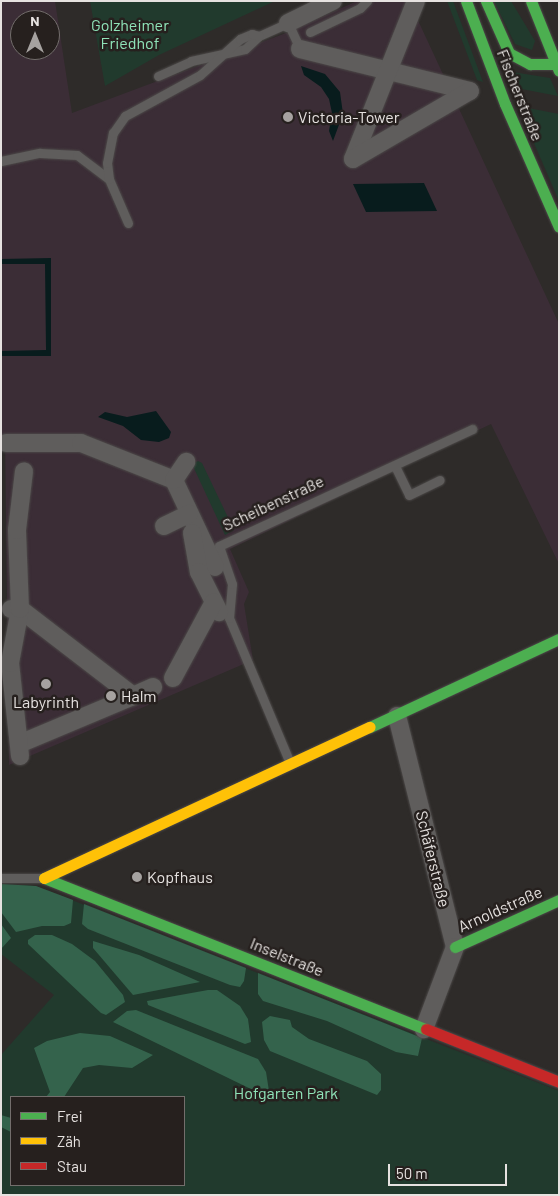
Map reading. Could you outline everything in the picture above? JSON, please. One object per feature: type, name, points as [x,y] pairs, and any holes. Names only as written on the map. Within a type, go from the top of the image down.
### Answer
[{"type":"street","points":[[288,23],[333,1]]},
{"type":"street","points":[[300,49],[388,70],[470,90],[353,159],[356,150],[388,70],[416,1]]},
{"type":"street","name":"Fischerstraße","points":[[466,1],[505,104],[559,227]]},
{"type":"street","points":[[486,1],[509,52],[530,64],[558,66],[531,1]]},
{"type":"street","points":[[14,445],[80,443],[174,480],[189,514],[212,553],[221,611],[173,678]]},
{"type":"street","points":[[174,480],[186,462]]},
{"type":"street","points":[[24,471],[17,530],[10,663],[20,750],[154,687]]},
{"type":"street","points":[[164,526],[189,514]]},
{"type":"street","points":[[14,609],[133,696]]},
{"type":"street","points":[[44,878],[292,765],[559,638]]},
{"type":"street","name":"Schäferstraße","points":[[397,716],[454,947]]},
{"type":"street","name":"Inselstraße","points":[[44,878],[559,1082]]},
{"type":"street","name":"Arnoldstraße","points":[[454,947],[559,900]]},
{"type":"street","points":[[424,1029],[454,947]]},
{"type":"lane","points":[[310,32],[360,8],[367,1]]},
{"type":"lane","points":[[108,179],[108,147],[113,133],[125,116],[200,76],[219,55],[246,37],[260,36],[288,23],[300,49]]},
{"type":"lane","points":[[158,76],[191,62],[219,55]]},
{"type":"lane","points":[[1,161],[40,152],[68,154],[94,166],[108,179],[128,223]]},
{"type":"lane","name":"Scheibenstraße","points":[[212,553],[472,430]]},
{"type":"lane","points":[[395,466],[409,495],[440,480]]},
{"type":"lane","points":[[212,553],[232,584],[221,611],[292,765]]},
{"type":"lane","name":"Inselstraße","points":[[1,878],[44,878]]},
{"type":"shaded area","points":[[1,1],[55,1],[56,10],[10,10],[10,60],[60,60],[60,34],[72,113],[286,33],[357,1],[409,1],[559,324],[559,564],[491,424],[230,549],[249,592],[244,604],[253,660],[9,765],[5,435],[1,435]]},
{"type":"green space","name":"Golzheimer Friedhof","points":[[90,1],[275,1],[159,55],[105,86]]},
{"type":"green space","points":[[447,1],[453,1],[483,82],[477,80]]},
{"type":"green space","points":[[494,1],[511,1],[535,41],[532,50],[515,44]]},
{"type":"green space","points":[[506,71],[550,78],[558,96],[511,87]]},
{"type":"green space","points":[[518,106],[559,114],[559,201]]},
{"type":"green space","points":[[198,461],[202,463],[234,530],[225,535],[192,464]]},
{"type":"green space","name":"Hofgarten Park","points":[[1,884],[36,886],[559,1091],[559,1195],[1,1195],[1,1055],[54,995],[1,954]]},
{"type":"green space","points":[[1,884],[36,886],[73,900],[71,923],[64,926],[42,926],[16,932],[1,912]]},
{"type":"green space","points":[[84,904],[246,968],[244,981],[240,987],[230,985],[88,929],[82,924]]},
{"type":"green space","points":[[1,924],[11,938],[1,949]]},
{"type":"green space","points":[[35,935],[52,935],[72,944],[95,961],[123,995],[125,1002],[106,1015],[101,1013],[28,944],[28,940]]},
{"type":"green space","points":[[93,941],[139,955],[200,982],[133,995],[93,948]]},
{"type":"green space","points":[[258,973],[422,1038],[418,1056],[396,1052],[327,1021],[263,1001],[258,994]]},
{"type":"green space","points":[[217,990],[240,1006],[248,1019],[251,1042],[245,1044],[148,1005],[147,1001]]},
{"type":"green space","points":[[136,1010],[258,1059],[266,1072],[269,1091],[259,1093],[113,1022],[127,1011]]},
{"type":"green space","points":[[270,1016],[290,1020],[292,1027],[309,1039],[367,1061],[381,1074],[381,1090],[377,1095],[270,1051],[264,1040],[262,1022]]},
{"type":"green space","points":[[80,1033],[110,1036],[153,1055],[132,1068],[99,1065],[83,1068],[65,1096],[47,1096],[50,1092],[34,1048],[47,1041]]},
{"type":"green space","points":[[1,1115],[10,1118],[10,1132],[1,1127]]},
{"type":"water","points":[[301,66],[325,74],[340,92],[343,114],[333,141],[329,131],[332,113],[329,99],[321,87],[304,75]]},
{"type":"water","points":[[424,183],[437,211],[366,212],[353,184]]},
{"type":"water","points":[[51,258],[51,356],[1,356],[1,351],[46,350],[45,264],[1,264],[1,259]]},
{"type":"water","points":[[156,411],[171,432],[169,438],[159,442],[141,440],[123,426],[98,417],[105,412],[127,417]]},
{"type":"traffic: fast","points":[[466,1],[505,104],[559,227]]},
{"type":"traffic: fast","points":[[486,1],[509,53],[530,64],[559,64]]},
{"type":"traffic: fast","points":[[531,1],[559,71]]},
{"type":"traffic: fast","points":[[370,727],[559,639]]},
{"type":"traffic: fast","points":[[44,878],[426,1029]]},
{"type":"traffic: fast","points":[[455,947],[559,900]]},
{"type":"traffic: slow","points":[[44,878],[370,727]]},
{"type":"traffic: jam","points":[[426,1029],[559,1082]]},
{"type":"place","name":"Victoria-Tower","points":[[288,117]]},
{"type":"place","name":"Labyrinth","points":[[46,684]]},
{"type":"place","name":"Halm","points":[[111,696]]},
{"type":"place","name":"Kopfhaus","points":[[137,877]]}]
